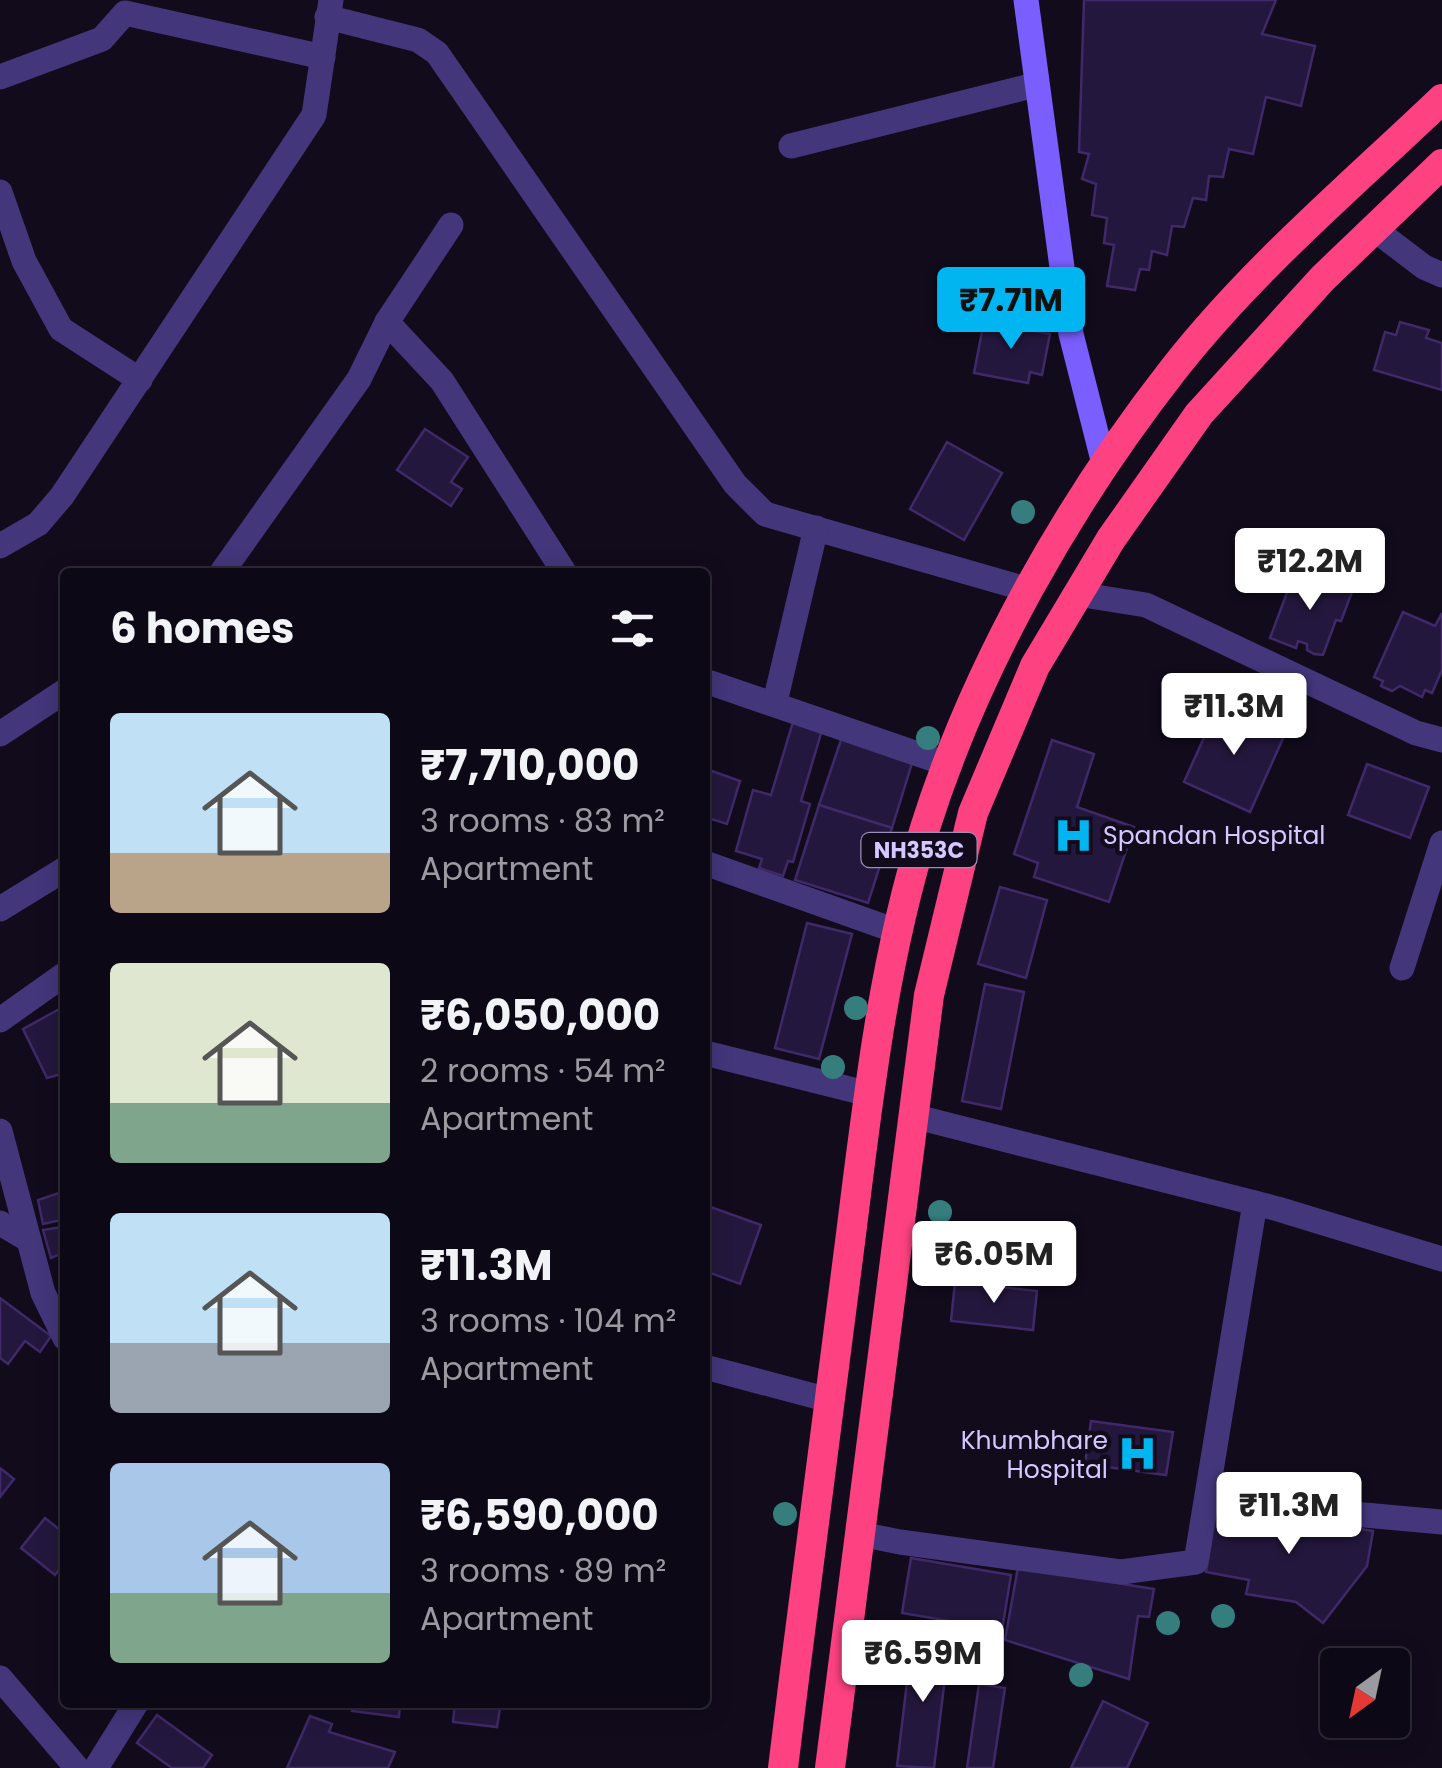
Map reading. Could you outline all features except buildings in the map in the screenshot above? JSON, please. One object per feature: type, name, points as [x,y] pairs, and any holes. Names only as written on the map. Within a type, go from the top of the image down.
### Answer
[{"type":"highway","name":"NH353C","points":[[783,1768],[869,1094],[899,932],[926,825],[976,696],[1029,590],[1104,464],[1174,369],[1234,299],[1442,98]]},
{"type":"highway","name":"NH353C","points":[[830,1768],[929,995],[973,813],[1034,666],[1111,539],[1199,414],[1323,278],[1442,164]]},
{"type":"street","points":[[1026,0],[1072,334],[1104,464]]},
{"type":"street","points":[[0,77],[102,39],[129,7],[323,58]]},
{"type":"street","points":[[0,546],[38,524],[62,496],[314,115],[329,9],[418,40],[437,53],[735,484],[765,514],[1029,590]]},
{"type":"street","points":[[791,146],[1036,85]]},
{"type":"street","points":[[0,192],[24,261],[61,329],[140,380]]},
{"type":"street","points":[[225,568],[359,379],[387,322],[451,226]]},
{"type":"street","points":[[1374,229],[1442,275]]},
{"type":"street","points":[[387,322],[442,381],[561,568]]},
{"type":"street","points":[[775,702],[816,528]]},
{"type":"street","points":[[1077,594],[1146,606],[1416,733],[1442,740]]},
{"type":"street","points":[[710,682],[950,765]]},
{"type":"street","points":[[0,734],[60,694]]},
{"type":"street","points":[[1402,968],[1442,843]]},
{"type":"street","points":[[710,864],[899,932]]},
{"type":"street","points":[[0,909],[60,872]]},
{"type":"street","points":[[0,1020],[60,978]]},
{"type":"street","points":[[710,1054],[869,1094]]},
{"type":"street","points":[[913,1116],[1254,1203],[1442,1259]]},
{"type":"street","points":[[0,1131],[42,1293],[60,1328]]},
{"type":"street","points":[[860,1534],[1120,1572],[1196,1562],[1254,1203]]},
{"type":"street","points":[[0,1223],[28,1240]]},
{"type":"street","points":[[710,1368],[830,1400]]},
{"type":"street","points":[[1208,1493],[1343,1513],[1442,1522]]},
{"type":"street","points":[[0,1678],[77,1768]]},
{"type":"street","points":[[96,1768],[136,1708]]},
{"type":"place","name":"Spandan Hospital","points":[[1073,835]]},
{"type":"place","name":"Khumbhare Hospital","points":[[1138,1454]]}]
